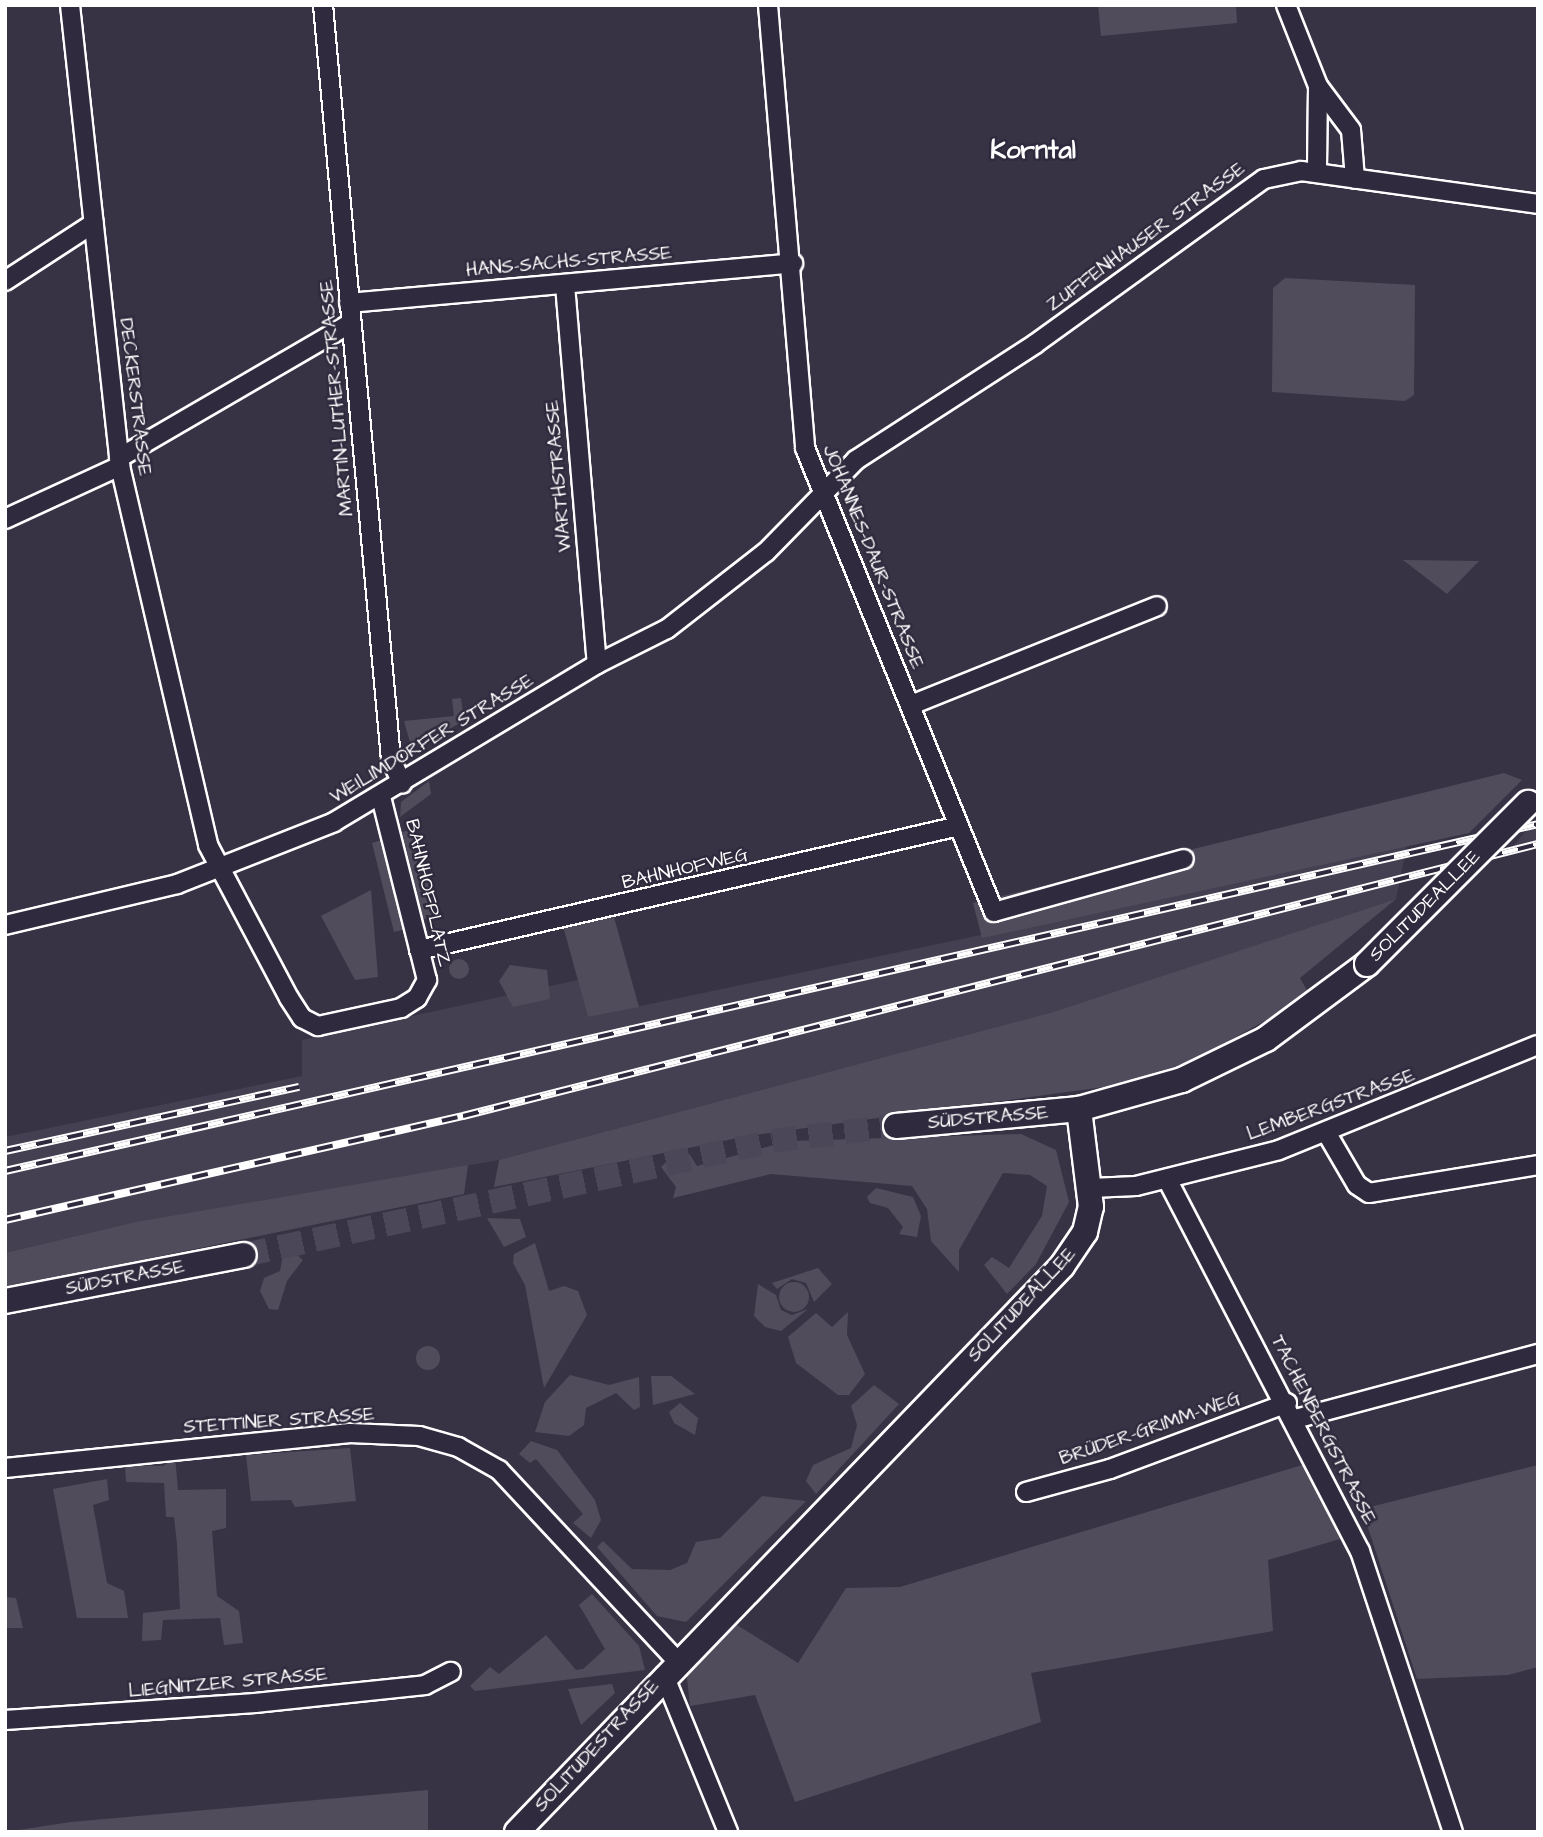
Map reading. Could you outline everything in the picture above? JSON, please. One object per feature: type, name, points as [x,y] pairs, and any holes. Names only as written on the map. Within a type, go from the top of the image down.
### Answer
[{"type":"main road","name":"SOLITUDEALLEE","points":[[670,1668],[1062,1266],[1085,1232],[1091,1188],[1079,1109],[1182,1080],[1243,1052],[1367,964],[1533,798]]},
{"type":"main road","name":"SÜDSTRASSE","points":[[896,1126],[1079,1109]]},
{"type":"main road","name":"SÜDSTRASSE","points":[[5,1301],[244,1255]]},
{"type":"main road","name":"SOLITUDESTRASSE","points":[[517,1832],[670,1668]]},
{"type":"street","name":"DECKERSTRASSE","points":[[70,5],[119,462],[217,869]]},
{"type":"street","name":"MARTIN-LUTHER-STRASSE","points":[[323,5],[391,759],[402,784]]},
{"type":"street","name":"JOHANNES-DAUR-STRASSE","points":[[768,5],[793,263],[805,448],[825,486],[994,912],[1184,859]]},
{"type":"street","points":[[1286,5],[1318,86],[1351,130],[1355,178]]},
{"type":"street","points":[[1317,173],[1318,86]]},
{"type":"street","name":"ZUFFENHAUSER STRASSE","points":[[825,486],[1252,186],[1281,173],[1317,173],[1538,204]]},
{"type":"street","points":[[5,281],[94,223]]},
{"type":"street","name":"HANS-SACHS-STRASSE","points":[[349,303],[793,263]]},
{"type":"street","name":"WARTHSTRASSE","points":[[565,285],[597,664]]},
{"type":"street","points":[[5,519],[119,462],[351,323]]},
{"type":"street","name":"WEILIMDORFER STRASSE","points":[[5,925],[217,869],[381,797],[597,664],[667,629],[722,589],[825,486]]},
{"type":"street","points":[[911,705],[1157,606]]},
{"type":"street","name":"BAHNHOFPLATZ","points":[[217,869],[302,1018],[318,1026],[389,1012],[417,998],[427,980],[393,827],[381,797]]},
{"type":"street","name":"BAHNHOFWEG","points":[[419,950],[959,825]]},
{"type":"street","name":"LEMBERGSTRASSE","points":[[1091,1188],[1167,1179],[1326,1132],[1538,1045]]},
{"type":"street","points":[[1326,1132],[1357,1185],[1369,1193],[1538,1165]]},
{"type":"street","name":"TACHENBERGSTRASSE","points":[[1167,1179],[1292,1411],[1360,1551],[1453,1832]]},
{"type":"street","name":"BRÜDER-GRIMM-WEG","points":[[1026,1492],[1110,1469],[1292,1411],[1538,1354]]},
{"type":"street","name":"STETTINER STRASSE","points":[[5,1468],[338,1434],[419,1436],[458,1447],[499,1470],[670,1668]]},
{"type":"street","points":[[670,1668],[728,1832]]},
{"type":"street","name":"LIEGNITZER STRASSE","points":[[5,1720],[294,1699],[425,1685],[451,1672]]},
{"type":"shaded area","points":[[1098,5],[1236,5],[1237,23],[1101,36]]},
{"type":"shaded area","points":[[1285,278],[1415,285],[1414,395],[1405,401],[1272,392],[1273,288]]},
{"type":"shaded area","points":[[1403,560],[1479,561],[1447,594]]},
{"type":"shaded area","points":[[461,698],[464,721],[412,749],[404,721],[454,716],[452,699]]},
{"type":"shaded area","points":[[1504,773],[1522,780],[1469,833],[982,938],[973,903]]},
{"type":"shaded area","points":[[429,781],[431,794],[400,817],[401,802]]},
{"type":"shaded area","points":[[1538,817],[1538,848],[1504,857]]},
{"type":"shaded area","points":[[415,829],[436,917],[423,919],[402,832]]},
{"type":"shaded area","points":[[385,839],[406,929],[394,932],[372,843]]},
{"type":"shaded area","points":[[1407,846],[1396,899],[1053,1012],[499,1160],[135,1222],[5,1253],[5,1137],[302,1076],[302,1040],[578,980],[588,1017]]},
{"type":"shaded area","points":[[371,890],[378,977],[355,980],[321,916]]},
{"type":"shaded area","points":[[1396,899],[1300,978],[1310,996],[1192,1061],[1111,1086],[748,1136],[494,1187],[499,1160],[1053,1012]]},
{"type":"shaded area","points":[[610,903],[639,1007],[588,1017],[560,915]]},
{"type":"shaded area","points":[[459,959],[466,962],[469,969],[466,976],[459,979],[452,976],[449,969],[452,962]]},
{"type":"shaded area","points":[[510,965],[547,970],[550,999],[513,1007],[499,981]]},
{"type":"shaded area","points":[[1021,1134],[1056,1150],[1069,1202],[1036,1264],[1007,1294],[984,1265],[992,1257],[1009,1268],[1042,1216],[1047,1186],[1030,1175],[1003,1173],[959,1250],[959,1272],[931,1241],[927,1209],[912,1186],[771,1174],[673,1198],[676,1187],[661,1167],[676,1152],[690,1155],[697,1166],[789,1141]]},
{"type":"shaded area","points":[[468,1165],[464,1194],[5,1288],[5,1253],[135,1222]]},
{"type":"shaded area","points":[[876,1188],[913,1197],[921,1216],[917,1237],[899,1234],[903,1227],[888,1208],[870,1203],[867,1197]]},
{"type":"shaded area","points":[[487,1218],[520,1219],[526,1237],[504,1247]]},
{"type":"shaded area","points":[[535,1243],[549,1291],[564,1286],[578,1291],[587,1315],[544,1388],[525,1285],[513,1263],[514,1254]]},
{"type":"shaded area","points":[[295,1253],[303,1260],[287,1281],[278,1310],[269,1309],[260,1291],[264,1278],[280,1271],[283,1255]]},
{"type":"shaded area","points":[[818,1268],[832,1284],[814,1302],[806,1283],[792,1279],[777,1289],[772,1283]]},
{"type":"shaded area","points":[[794,1282],[805,1286],[809,1297],[805,1308],[794,1312],[783,1308],[779,1297],[783,1286]]},
{"type":"shaded area","points":[[758,1284],[776,1295],[781,1310],[792,1315],[808,1309],[781,1331],[765,1327],[754,1316]]},
{"type":"shaded area","points":[[848,1312],[847,1335],[865,1374],[849,1395],[838,1395],[796,1363],[788,1337],[816,1313],[832,1327]]},
{"type":"shaded area","points":[[428,1346],[437,1349],[440,1358],[437,1367],[428,1370],[419,1367],[416,1358],[419,1349]]},
{"type":"shaded area","points":[[570,1375],[609,1385],[639,1377],[640,1407],[634,1410],[616,1393],[586,1408],[584,1425],[569,1436],[535,1432],[545,1402]]},
{"type":"shaded area","points":[[651,1376],[671,1376],[695,1394],[653,1405]]},
{"type":"shaded area","points":[[874,1385],[899,1404],[816,1494],[806,1481],[813,1465],[851,1448],[857,1425],[851,1406]]},
{"type":"shaded area","points":[[680,1403],[698,1418],[695,1435],[674,1423],[669,1412]]},
{"type":"shaded area","points":[[531,1441],[557,1450],[595,1500],[601,1520],[591,1538],[573,1523],[583,1514],[536,1459],[530,1463],[519,1454]]},
{"type":"shaded area","points":[[350,1448],[356,1501],[295,1507],[291,1500],[251,1501],[246,1455]]},
{"type":"shaded area","points":[[175,1457],[178,1490],[226,1489],[226,1528],[212,1531],[217,1596],[239,1611],[243,1643],[224,1645],[220,1618],[163,1620],[161,1640],[142,1641],[143,1613],[180,1609],[177,1544],[174,1517],[166,1517],[164,1483],[126,1482],[125,1465],[163,1466]]},
{"type":"shaded area","points":[[1309,1463],[1340,1539],[1268,1560],[1273,1631],[1031,1673],[1041,1722],[795,1802],[755,1695],[690,1706],[686,1669],[737,1625],[798,1663],[846,1588],[900,1587]]},
{"type":"shaded area","points":[[1538,1465],[1538,1667],[1508,1675],[1417,1679],[1362,1509]]},
{"type":"shaded area","points":[[107,1479],[109,1500],[93,1505],[107,1583],[124,1591],[128,1618],[77,1618],[53,1489]]},
{"type":"shaded area","points":[[762,1496],[806,1501],[686,1622],[657,1616],[597,1547],[603,1541],[632,1569],[670,1570],[687,1563],[696,1542],[720,1538]]},
{"type":"shaded area","points":[[592,1594],[639,1646],[645,1670],[475,1691],[470,1686],[490,1667],[499,1674],[546,1635],[576,1670],[583,1669],[605,1649],[579,1605]]},
{"type":"shaded area","points":[[5,1597],[16,1598],[23,1628],[5,1628]]},
{"type":"shaded area","points":[[612,1684],[615,1693],[581,1725],[568,1689]]},
{"type":"shaded area","points":[[428,1790],[428,1832],[5,1832],[71,1822]]},
{"type":"tunnel","points":[[244,1255],[773,1141],[896,1126]]},
{"type":"railway","points":[[5,1171],[1538,824]]},
{"type":"railway","points":[[5,1220],[463,1116],[1538,844]]},
{"type":"railway","points":[[5,1151],[299,1087]]},
{"type":"district","name":"Korntal","points":[[1033,151]]}]
